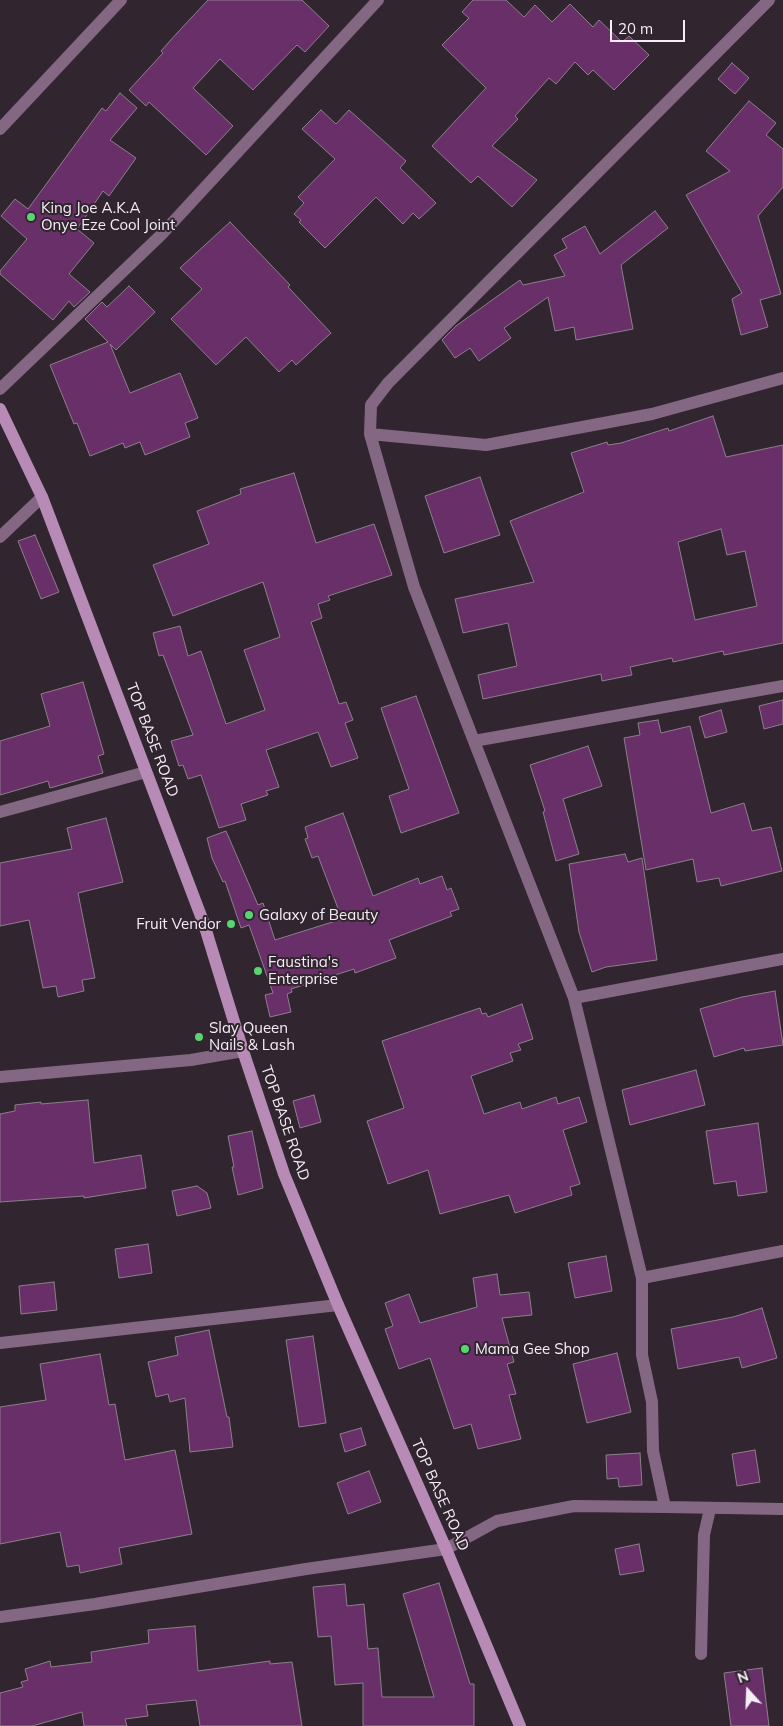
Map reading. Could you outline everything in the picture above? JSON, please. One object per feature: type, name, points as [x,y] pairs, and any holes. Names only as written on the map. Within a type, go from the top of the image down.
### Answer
[{"type":"street","points":[[0,129],[121,0]]},
{"type":"street","points":[[0,389],[162,235],[378,0]]},
{"type":"street","points":[[665,1507],[653,1451],[652,1402],[642,1356],[642,1278],[574,998],[414,587],[370,434],[371,405],[388,383],[769,0]]},
{"type":"street","points":[[370,434],[486,445],[652,414],[783,378]]},
{"type":"street","name":"TOP BASE ROAD","points":[[0,409],[42,498],[204,924],[243,1051],[284,1174],[338,1305],[446,1549],[520,1726]]},
{"type":"street","points":[[0,537],[42,498]]},
{"type":"street","points":[[474,741],[783,686]]},
{"type":"street","points":[[0,812],[146,772]]},
{"type":"street","points":[[574,998],[783,959]]},
{"type":"street","points":[[0,1077],[191,1060],[243,1051]]},
{"type":"street","points":[[642,1278],[783,1251]]},
{"type":"street","points":[[0,1343],[338,1305]]},
{"type":"street","points":[[0,1617],[446,1549],[498,1521],[574,1506],[783,1509]]},
{"type":"street","points":[[701,1654],[704,1535],[710,1508]]},
{"type":"building","points":[[208,0],[302,0],[329,26],[305,52],[297,45],[253,90],[220,59],[193,88],[233,126],[206,155],[149,102],[146,106],[129,90],[163,53],[161,51]]},
{"type":"building","points":[[473,0],[506,0],[524,17],[535,5],[552,22],[570,4],[593,27],[599,20],[622,42],[629,36],[649,55],[614,90],[593,70],[588,75],[575,62],[556,84],[549,78],[515,116],[518,119],[492,146],[537,180],[512,207],[478,176],[471,183],[432,146],[486,88],[442,45],[469,18],[462,12]]},
{"type":"building","points":[[732,63],[749,78],[735,94],[718,79]]},
{"type":"building","points":[[120,93],[137,108],[110,140],[136,158],[109,196],[103,191],[77,229],[94,243],[69,274],[90,292],[74,307],[69,301],[53,320],[0,274],[0,271],[27,239],[1,216],[15,199],[28,209],[102,108],[106,111]]},
{"type":"building","points":[[749,101],[776,123],[766,135],[783,149],[783,187],[758,216],[781,294],[760,300],[768,327],[741,335],[732,299],[742,293],[686,195],[730,171],[706,151]]},
{"type":"building","points":[[321,110],[336,124],[349,110],[406,161],[400,168],[436,203],[419,219],[413,213],[403,224],[376,197],[325,248],[299,222],[301,220],[294,214],[304,203],[298,197],[335,159],[302,129]]},
{"type":"building","points":[[655,211],[668,228],[621,265],[633,329],[576,340],[574,327],[555,331],[548,297],[504,328],[511,338],[479,361],[470,348],[455,358],[442,340],[456,326],[520,280],[523,285],[565,276],[554,255],[567,248],[562,239],[585,226],[600,254]]},
{"type":"building","points":[[230,222],[290,285],[288,287],[331,333],[296,365],[292,360],[279,372],[246,337],[216,365],[171,319],[202,289],[180,268]]},
{"type":"building","points":[[129,286],[155,312],[116,350],[110,344],[130,393],[180,373],[198,418],[185,423],[190,437],[145,455],[140,442],[125,448],[123,443],[90,456],[77,423],[74,424],[50,365],[108,342],[85,319],[102,302],[107,307]]},
{"type":"building","points":[[713,416],[726,457],[783,445],[783,643],[724,655],[723,651],[673,662],[672,658],[630,667],[632,675],[602,681],[601,674],[483,699],[478,675],[517,666],[508,623],[463,633],[455,599],[534,582],[510,521],[584,492],[571,453],[607,442],[608,445],[621,443],[668,428],[669,431]],"holes":[[[721,529],[727,555],[745,551],[757,606],[695,620],[678,542]]]},
{"type":"building","points":[[294,473],[316,543],[374,524],[392,575],[328,596],[330,600],[318,604],[322,618],[311,622],[339,704],[346,702],[353,720],[345,723],[358,758],[331,767],[318,732],[266,750],[279,787],[266,791],[268,795],[241,804],[246,820],[219,828],[201,775],[188,779],[183,765],[179,766],[171,741],[193,735],[163,655],[159,656],[153,633],[180,626],[188,656],[201,651],[226,724],[265,710],[244,650],[280,637],[263,582],[173,616],[153,565],[209,544],[197,511],[241,494],[240,489]]},
{"type":"building","points":[[480,477],[500,535],[444,553],[425,496]]},
{"type":"building","points":[[35,535],[59,592],[41,599],[18,541]]},
{"type":"building","points":[[83,682],[104,754],[98,756],[103,773],[50,788],[48,781],[0,795],[0,741],[50,726],[41,694]]},
{"type":"building","points":[[416,696],[459,813],[401,833],[389,796],[409,789],[381,708]]},
{"type":"building","points":[[783,700],[783,724],[764,729],[759,706]]},
{"type":"building","points":[[721,710],[727,732],[705,738],[699,717]]},
{"type":"building","points":[[658,720],[661,733],[690,726],[711,813],[744,803],[752,831],[771,827],[782,871],[721,886],[719,878],[697,882],[693,859],[646,870],[624,738],[640,735],[638,723]]},
{"type":"building","points":[[588,746],[602,786],[563,799],[579,854],[556,861],[543,812],[545,811],[530,765]]},
{"type":"building","points":[[343,813],[373,896],[418,878],[420,884],[442,876],[447,890],[451,888],[459,909],[450,912],[452,916],[389,940],[396,958],[355,973],[354,969],[291,989],[292,992],[287,994],[291,1012],[270,1017],[265,995],[273,993],[249,925],[241,928],[225,881],[223,882],[212,858],[207,838],[226,831],[258,905],[263,903],[275,940],[342,919],[318,856],[312,858],[305,839],[308,838],[305,827]]},
{"type":"building","points":[[106,818],[123,882],[78,893],[95,978],[82,980],[84,991],[58,997],[56,986],[43,988],[29,920],[0,926],[0,863],[72,849],[67,828]]},
{"type":"building","points":[[625,854],[628,862],[642,858],[657,960],[606,967],[592,972],[579,932],[569,864]]},
{"type":"building","points":[[775,991],[783,1045],[745,1051],[744,1048],[714,1057],[700,1009],[742,997]]},
{"type":"building","points":[[522,1004],[533,1039],[518,1044],[521,1050],[510,1053],[513,1061],[471,1076],[484,1114],[520,1102],[522,1109],[556,1097],[558,1104],[579,1097],[587,1122],[563,1130],[580,1184],[570,1187],[572,1195],[515,1213],[509,1195],[440,1214],[428,1170],[388,1184],[367,1121],[404,1108],[382,1041],[480,1008],[482,1014],[486,1013],[488,1017]]},
{"type":"building","points":[[696,1070],[705,1105],[630,1125],[622,1090]]},
{"type":"building","points":[[314,1095],[321,1122],[300,1128],[293,1101]]},
{"type":"building","points":[[88,1100],[94,1163],[141,1155],[146,1188],[84,1198],[84,1196],[0,1202],[0,1114],[15,1111],[15,1105]]},
{"type":"building","points":[[758,1123],[767,1192],[738,1196],[736,1181],[714,1184],[706,1131]]},
{"type":"building","points":[[252,1131],[263,1188],[238,1195],[228,1136]]},
{"type":"building","points":[[197,1186],[207,1193],[211,1208],[177,1216],[172,1191]]},
{"type":"building","points":[[148,1244],[152,1273],[119,1278],[115,1249]]},
{"type":"building","points":[[606,1256],[612,1291],[575,1298],[568,1263]]},
{"type":"building","points":[[497,1274],[500,1295],[529,1292],[532,1315],[502,1318],[514,1362],[507,1364],[516,1394],[509,1395],[521,1439],[478,1449],[471,1424],[454,1429],[430,1358],[399,1369],[385,1329],[393,1326],[385,1303],[409,1294],[420,1323],[477,1307],[473,1278]]},
{"type":"building","points":[[54,1282],[57,1310],[21,1314],[19,1286]]},
{"type":"building","points":[[762,1308],[777,1358],[742,1368],[739,1357],[678,1369],[671,1329],[733,1317]]},
{"type":"building","points":[[209,1330],[227,1417],[229,1417],[233,1447],[190,1452],[185,1398],[170,1402],[168,1394],[156,1397],[148,1362],[178,1355],[175,1337]]},
{"type":"building","points":[[313,1336],[326,1423],[299,1427],[286,1340]]},
{"type":"building","points":[[617,1353],[631,1412],[587,1423],[573,1364]]},
{"type":"building","points":[[100,1354],[109,1405],[115,1404],[125,1460],[175,1450],[192,1534],[119,1548],[122,1564],[80,1573],[79,1565],[67,1567],[60,1532],[0,1544],[0,1407],[46,1400],[40,1364]]},
{"type":"building","points":[[361,1428],[366,1445],[345,1452],[340,1434]]},
{"type":"building","points":[[755,1450],[760,1482],[737,1486],[732,1454]]},
{"type":"building","points":[[640,1453],[642,1485],[619,1487],[618,1478],[607,1479],[606,1455]]},
{"type":"building","points":[[369,1471],[381,1502],[348,1514],[337,1483]]},
{"type":"building","points":[[639,1544],[644,1571],[620,1575],[615,1549]]},
{"type":"building","points":[[439,1583],[470,1684],[474,1684],[474,1726],[363,1726],[363,1683],[335,1685],[331,1636],[318,1637],[313,1587],[345,1584],[347,1606],[364,1604],[368,1649],[378,1648],[382,1697],[434,1697],[403,1594]]},
{"type":"building","points":[[195,1626],[198,1671],[270,1661],[270,1664],[292,1662],[302,1726],[200,1726],[196,1700],[146,1705],[148,1716],[125,1719],[127,1726],[84,1726],[82,1712],[32,1726],[0,1726],[0,1693],[23,1687],[21,1682],[28,1680],[25,1669],[50,1661],[51,1667],[92,1662],[91,1652],[149,1643],[148,1630]]},
{"type":"building","points":[[762,1668],[769,1726],[731,1726],[724,1673]]},
{"type":"place","name":"King Joe A.K.A Onye Eze Cool Joint","points":[[31,217]]},
{"type":"place","name":"Galaxy of Beauty","points":[[249,915]]},
{"type":"place","name":"Fruit Vendor","points":[[231,924]]},
{"type":"place","name":"Faustina's Enterprise","points":[[258,971]]},
{"type":"place","name":"Slay Queen Nails & Lash","points":[[199,1037]]},
{"type":"place","name":"Mama Gee Shop","points":[[465,1349]]}]
